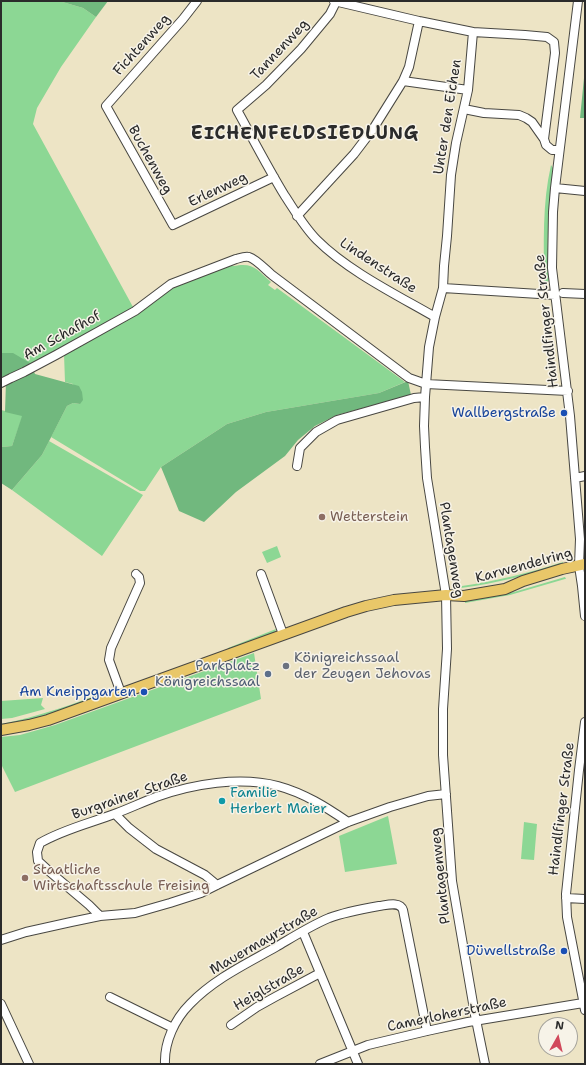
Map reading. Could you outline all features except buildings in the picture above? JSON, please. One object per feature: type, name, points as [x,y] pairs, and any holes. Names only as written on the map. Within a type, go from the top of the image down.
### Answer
[{"type":"main road","name":"Karwendelring","points":[[1,730],[39,723],[283,634],[366,606],[394,600],[446,595],[464,596],[505,589],[529,579],[562,569],[582,565]]},
{"type":"street","name":"Fichtenweg","points":[[106,106],[184,19],[197,1]]},
{"type":"street","points":[[335,1],[473,32],[547,37],[554,42],[555,53],[544,139]]},
{"type":"street","name":"Tannenweg","points":[[237,110],[266,85],[301,49],[330,14],[335,1]]},
{"type":"street","name":"Haindlfinger Straße","points":[[578,1],[555,188],[552,254],[559,294],[568,392],[585,616]]},
{"type":"street","points":[[298,216],[354,154],[373,129],[403,81],[409,66],[419,21]]},
{"type":"street","name":"Unter den Eichen","points":[[426,384],[429,346],[435,317],[444,288],[444,266],[451,175],[456,143],[468,90],[473,32]]},
{"type":"street","points":[[403,81],[468,90]]},
{"type":"street","name":"Buchenweg","points":[[106,106],[173,225]]},
{"type":"street","points":[[464,109],[484,113],[519,115],[526,118],[532,122],[544,139],[546,145],[552,150],[559,150]]},
{"type":"street","name":"Lindenstraße","points":[[237,110],[274,177],[298,216],[316,239],[364,276],[435,317]]},
{"type":"street","name":"Erlenweg","points":[[173,225],[274,177]]},
{"type":"street","points":[[555,188],[585,191]]},
{"type":"street","name":"Am Schafhof","points":[[1,383],[56,355],[135,311],[170,284],[236,259],[249,257],[409,378],[426,384]]},
{"type":"street","points":[[444,288],[585,294]]},
{"type":"street","points":[[426,384],[568,392]]},
{"type":"street","name":"Plantagenweg","points":[[426,384],[425,447],[427,478],[446,595],[447,649],[443,709],[443,755],[452,881],[484,1064]]},
{"type":"street","points":[[296,466],[300,448],[316,432],[338,420],[414,398],[425,397]]},
{"type":"street","points":[[575,478],[585,476]]},
{"type":"street","points":[[121,693],[109,660],[111,648],[140,583],[139,577],[136,574]]},
{"type":"street","points":[[261,574],[283,634]]},
{"type":"street","name":"Haindlfinger Straße","points":[[584,1007],[567,917],[566,898],[585,722]]},
{"type":"street","name":"Burgrainer Straße","points":[[100,916],[89,904],[38,861],[37,852],[40,843],[50,837],[115,814],[157,797],[190,787],[238,781],[255,781],[297,792],[323,805],[348,822]]},
{"type":"street","points":[[1,940],[26,932],[100,916],[135,913],[170,903],[218,885],[348,822],[390,807],[428,796],[446,794]]},
{"type":"street","points":[[115,814],[129,828],[156,849],[205,876],[218,885]]},
{"type":"street","points":[[566,898],[585,898]]},
{"type":"street","name":"Mauermayrstraße","points":[[165,1064],[166,1052],[173,1028],[189,1004],[211,986],[228,974],[318,923],[346,913],[366,908],[389,905],[401,906],[427,1031]]},
{"type":"street","name":"Heiglstraße","points":[[302,932],[358,1064]]},
{"type":"street","name":"Heiglstraße","points":[[231,1025],[257,1007],[320,973]]},
{"type":"street","points":[[110,997],[173,1028]]},
{"type":"street","points":[[1,1004],[29,1064]]},
{"type":"street","name":"Camerloherstraße","points":[[320,1064],[368,1045],[427,1031],[476,1021],[584,1007]]},
{"type":"green space","points":[[1,1],[59,1],[83,8],[96,17],[61,67],[37,108],[33,124],[133,307],[132,311],[31,365],[13,354],[1,353]]},
{"type":"green space","points":[[59,1],[108,1],[96,17],[83,8]]},
{"type":"green space","points":[[585,34],[585,118],[580,118],[584,78]]},
{"type":"green space","points":[[551,165],[553,168],[548,236],[549,280],[546,285],[544,283],[544,224],[546,194]]},
{"type":"green space","points":[[230,264],[233,266],[246,265],[258,270],[271,282],[268,285],[275,290],[277,288],[405,382],[379,393],[266,412],[227,424],[161,467],[145,491],[140,491],[51,437],[67,406],[73,403],[80,404],[73,384],[65,382],[64,354],[171,288]]},
{"type":"green space","points":[[1,353],[13,353],[30,363],[35,374],[79,386],[82,392],[83,400],[80,404],[73,403],[67,406],[42,455],[12,490],[1,483],[1,447],[12,446],[22,416],[5,412],[6,382],[1,379]]},
{"type":"green space","points":[[408,381],[411,395],[337,415],[315,426],[298,440],[285,456],[236,492],[204,522],[179,511],[161,467],[227,424],[266,412],[379,393]]},
{"type":"green space","points":[[1,410],[23,415],[12,446],[1,447]]},
{"type":"green space","points":[[49,441],[143,495],[102,556],[12,490],[42,455]]},
{"type":"green space","points":[[277,546],[281,557],[267,563],[262,552]]},
{"type":"green space","points":[[563,562],[563,564],[525,575],[488,584],[461,588],[462,586],[488,582],[538,570]]},
{"type":"green space","points":[[565,577],[566,579],[510,595],[465,603],[465,601],[514,592]]},
{"type":"green space","points":[[276,629],[275,633],[227,650],[228,648]]},
{"type":"green space","points":[[254,653],[261,699],[15,792],[2,766],[1,737],[20,735],[55,725]]},
{"type":"green space","points":[[112,690],[111,692],[57,712],[1,726],[1,724],[43,714]]},
{"type":"green space","points":[[43,698],[41,705],[45,709],[12,718],[1,719],[1,701]]},
{"type":"green space","points":[[388,816],[397,864],[345,872],[339,836]]},
{"type":"green space","points":[[524,822],[537,824],[534,860],[521,859]]},
{"type":"place","name":"Wallbergstraße","points":[[564,413]]},
{"type":"place","name":"Wetterstein","points":[[322,517]]},
{"type":"place","name":"Königreichssaal der Zeugen Jehovas","points":[[286,666]]},
{"type":"place","name":"Parkplatz Königreichssaal","points":[[268,674]]},
{"type":"place","name":"Am Kneippgarten","points":[[144,692]]},
{"type":"place","name":"Familie Herbert Maier","points":[[222,801]]},
{"type":"place","name":"Staatliche Wirtschaftsschule Freising","points":[[25,878]]},
{"type":"place","name":"Düwellstraße","points":[[564,951]]},
{"type":"district","name":"EICHENFELDSIEDLUNG","points":[[305,134]]}]
